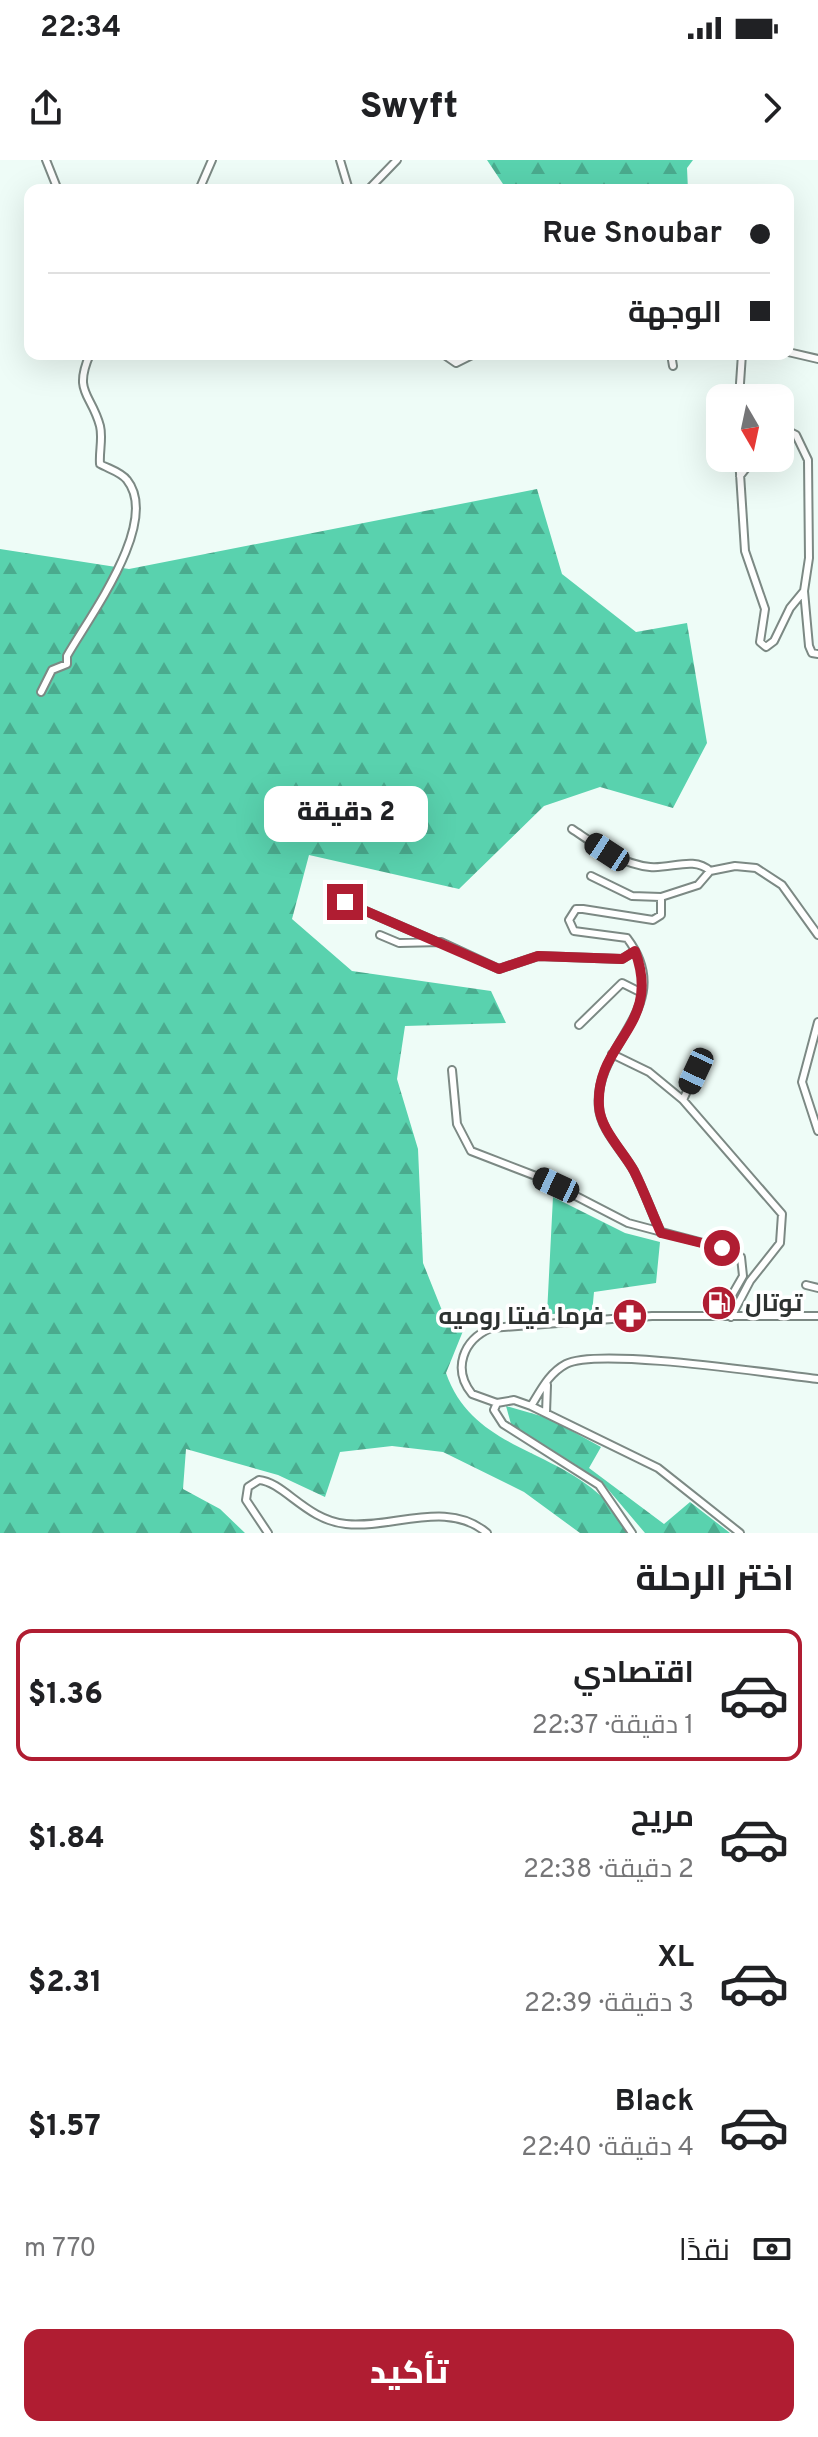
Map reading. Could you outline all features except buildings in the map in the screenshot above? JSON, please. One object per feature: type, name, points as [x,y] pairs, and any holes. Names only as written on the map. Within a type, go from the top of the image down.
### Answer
[{"type":"street","points":[[46,160],[56,184]]},
{"type":"street","points":[[202,184],[212,160]]},
{"type":"street","points":[[340,160],[347,184]]},
{"type":"street","points":[[374,184],[397,160]]},
{"type":"street","points":[[794,353],[818,359]]},
{"type":"street","points":[[41,692],[52,670],[67,664],[67,656],[110,583],[137,520],[137,501],[127,480],[100,464],[100,428],[83,386],[89,360]]},
{"type":"street","points":[[672,360],[673,366]]},
{"type":"street","points":[[740,384],[742,360]]},
{"type":"street","points":[[794,434],[808,460],[809,558],[804,591],[809,646],[812,653],[818,654]]},
{"type":"street","points":[[740,472],[745,551],[765,603],[762,646],[772,644],[790,608],[804,591]]},
{"type":"street","points":[[740,476],[743,472]]},
{"type":"street","points":[[572,829],[607,852],[635,864],[651,867],[696,863],[710,871],[746,865],[767,873],[782,885],[818,935]]},
{"type":"street","points":[[591,876],[632,896],[661,897],[698,885],[710,871]]},
{"type":"street","points":[[661,897],[661,915],[653,920],[583,909],[576,909],[569,920],[574,931],[627,938],[635,951],[642,993],[636,1020],[612,1054],[599,1095],[599,1112],[636,1175],[661,1233]]},
{"type":"street","points":[[345,902],[499,969],[538,956],[622,959],[635,951]]},
{"type":"street","points":[[380,935],[399,943],[435,941]]},
{"type":"street","points":[[579,1025],[622,983],[642,993]]},
{"type":"street","points":[[818,1022],[802,1082],[818,1131]]},
{"type":"street","points":[[612,1054],[649,1072],[683,1100],[782,1214],[780,1243],[750,1281],[731,1317]]},
{"type":"street","points":[[452,1070],[457,1124],[471,1151],[541,1178],[628,1223],[722,1248],[741,1257],[743,1276],[720,1316]]},
{"type":"street","points":[[683,1100],[696,1071]]},
{"type":"street","points":[[806,1285],[818,1288]]},
{"type":"street","points":[[740,1533],[658,1468],[531,1406],[514,1400],[497,1403],[472,1394],[461,1376],[461,1363],[471,1342],[491,1328],[652,1316],[818,1316]]},
{"type":"street","points":[[531,1406],[547,1381],[562,1367],[580,1359],[641,1360],[818,1379]]},
{"type":"street","points":[[546,1413],[547,1381]]},
{"type":"street","points":[[497,1403],[494,1410],[503,1424],[592,1480],[609,1496],[632,1533]]},
{"type":"street","points":[[268,1533],[246,1500],[248,1487],[259,1480],[267,1481],[305,1510],[330,1521],[358,1525],[445,1516],[470,1522],[487,1533]]},
{"type":"green space","points":[[487,160],[693,160],[687,168],[688,184],[503,184]]},
{"type":"green space","points":[[537,489],[562,574],[636,632],[687,623],[707,743],[673,808],[600,787],[544,806],[459,889],[309,855],[292,919],[352,971],[491,991],[506,1023],[405,1026],[397,1079],[418,1149],[423,1263],[445,1318],[463,1331],[446,1373],[458,1398],[474,1417],[493,1432],[582,1481],[606,1501],[627,1533],[580,1533],[524,1492],[443,1452],[392,1446],[340,1452],[325,1497],[278,1475],[186,1449],[183,1489],[220,1509],[245,1533],[0,1533],[0,549],[129,569]]},
{"type":"green space","points":[[553,1197],[625,1233],[660,1242],[656,1283],[594,1292],[592,1313],[547,1314]]},
{"type":"green space","points":[[506,1406],[548,1418],[601,1447],[589,1468],[664,1524],[690,1502],[730,1533],[645,1533],[601,1481],[511,1424]]},
{"type":"place","name":"توتال","points":[[719,1303]]},
{"type":"place","name":"فرما فيتا روميه","points":[[630,1316]]},
{"type":"route","points":[[345,902],[428,935],[499,969],[538,956],[622,959],[635,951],[641,974],[641,1005],[636,1020],[606,1068],[599,1095],[601,1117],[636,1175],[661,1233],[722,1248]]}]
